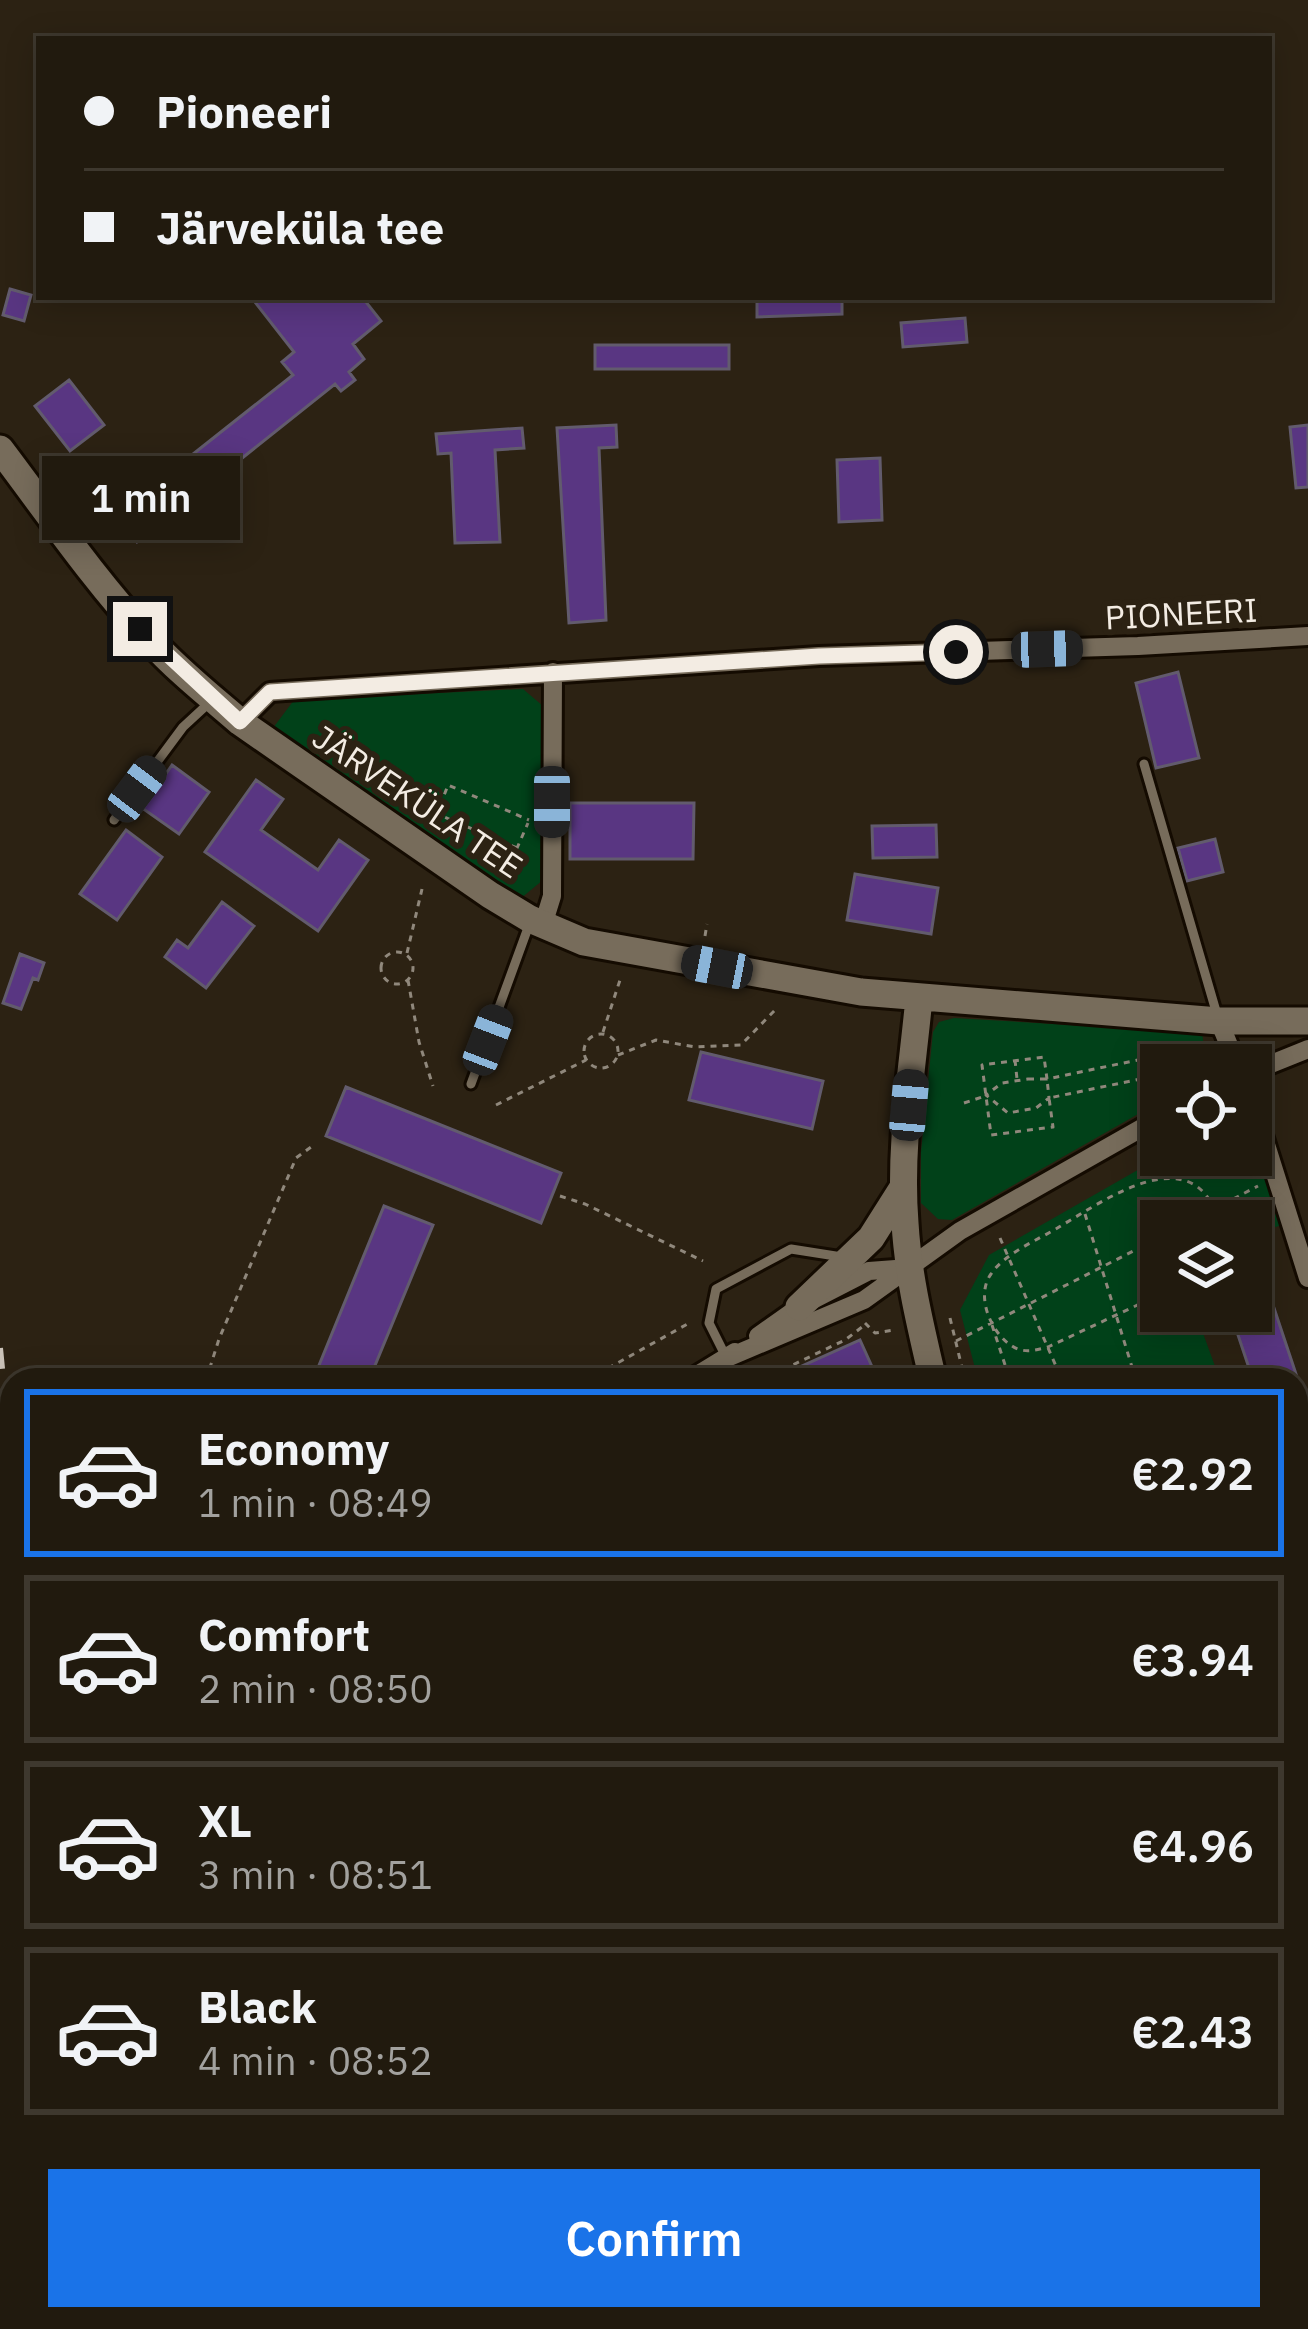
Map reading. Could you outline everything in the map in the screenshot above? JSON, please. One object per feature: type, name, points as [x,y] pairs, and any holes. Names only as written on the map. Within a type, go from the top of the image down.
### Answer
[{"type":"main road","name":"JÄRVEKÜLA TEE","points":[[0,449],[107,591],[153,644],[213,699],[422,850],[537,922],[584,942],[861,992],[1219,1021],[1308,1021]]},
{"type":"main road","points":[[919,998],[904,1185],[908,1268],[930,1368]]},
{"type":"main road","points":[[799,1307],[883,1224],[904,1185]]},
{"type":"street","name":"PIONEERI","points":[[240,722],[270,692],[819,656],[1308,636]]},
{"type":"street","points":[[537,922],[552,896],[553,672]]},
{"type":"street","points":[[1219,1021],[1228,1044]]},
{"type":"street","points":[[1272,1064],[1308,1049]]},
{"type":"street","points":[[727,1358],[864,1300],[960,1231],[1140,1130]]},
{"type":"street","points":[[1272,1161],[1308,1277]]},
{"type":"street","points":[[710,1368],[799,1307],[869,1270],[908,1268]]},
{"type":"lane","points":[[114,820],[183,727],[213,699]]},
{"type":"lane","points":[[1144,764],[1219,1021]]},
{"type":"lane","points":[[471,1084],[537,922]]},
{"type":"lane","points":[[727,1358],[709,1323],[716,1289],[796,1247],[828,1257],[853,1255]]},
{"type":"path","points":[[507,871],[517,848],[529,820],[448,785],[437,814],[517,848]]},
{"type":"path","points":[[422,889],[406,955],[414,967],[408,980],[433,1086]]},
{"type":"path","points":[[702,950],[707,924]]},
{"type":"path","points":[[406,955],[390,953],[382,962],[382,972],[393,984],[408,980]]},
{"type":"path","points":[[603,1034],[620,980]]},
{"type":"path","points":[[603,1034],[588,1039],[583,1049],[586,1060],[601,1069],[618,1055],[656,1040],[695,1047],[741,1045],[775,1010]]},
{"type":"path","points":[[603,1034],[617,1043],[618,1055]]},
{"type":"path","points":[[1044,1057],[1047,1079],[1053,1127],[992,1135],[982,1065],[1044,1057]]},
{"type":"path","points":[[496,1106],[586,1060]]},
{"type":"path","points":[[1015,1060],[1017,1080]]},
{"type":"path","points":[[964,1103],[1002,1083],[1140,1060]]},
{"type":"path","points":[[986,1095],[1008,1113],[1036,1108],[1049,1098],[1140,1079]]},
{"type":"path","points":[[210,1368],[296,1158],[311,1147]]},
{"type":"path","points":[[1230,1200],[1277,1176]]},
{"type":"path","points":[[1006,1368],[985,1307],[986,1282],[993,1270],[1114,1194],[1156,1178],[1191,1183],[1210,1200]]},
{"type":"path","points":[[560,1196],[586,1204],[703,1262]]},
{"type":"path","points":[[1084,1212],[1132,1368]]},
{"type":"path","points":[[1000,1238],[1057,1368]]},
{"type":"path","points":[[956,1341],[1140,1248]]},
{"type":"path","points":[[991,1323],[1011,1346],[1028,1352],[1140,1304]]},
{"type":"path","points":[[859,1311],[875,1333],[894,1330]]},
{"type":"path","points":[[950,1318],[962,1368]]},
{"type":"path","points":[[609,1368],[691,1322]]},
{"type":"path","points":[[786,1368],[845,1340],[866,1324]]},
{"type":"green space","points":[[523,689],[543,706],[543,880],[520,899],[273,728],[294,700]]},
{"type":"green space","points":[[954,1018],[1202,1033],[1204,1044],[1140,1044],[1140,1113],[952,1220],[938,1219],[921,1203],[921,1152],[933,1032],[939,1022]]},
{"type":"green space","points":[[1140,1169],[1140,1176],[1264,1176],[1282,1225],[1272,1228],[1272,1200],[1140,1200],[1140,1332],[1203,1332],[1216,1368],[975,1368],[960,1310],[989,1255]]},
{"type":"building","points":[[10,289],[31,295],[24,321],[3,315]]},
{"type":"building","points":[[253,300],[364,300],[381,321],[353,344],[364,359],[349,372],[355,380],[341,391],[335,384],[137,542],[116,515],[293,375],[282,362],[294,352]]},
{"type":"building","points":[[757,300],[842,300],[842,314],[757,317]]},
{"type":"building","points":[[965,318],[967,342],[903,347],[901,323]]},
{"type":"building","points":[[595,345],[729,345],[729,369],[595,369]]},
{"type":"building","points":[[69,380],[104,425],[70,451],[35,406]]},
{"type":"building","points":[[616,425],[617,447],[599,448],[606,620],[569,623],[557,428]]},
{"type":"building","points":[[1308,425],[1308,487],[1296,488],[1290,427]]},
{"type":"building","points":[[522,428],[524,448],[495,450],[500,542],[455,543],[451,453],[438,454],[436,434]]},
{"type":"building","points":[[880,458],[882,520],[839,522],[837,460]]},
{"type":"building","points":[[1178,672],[1199,758],[1156,768],[1136,683]]},
{"type":"building","points":[[172,765],[209,792],[179,834],[142,808]]},
{"type":"building","points":[[256,780],[283,799],[261,830],[318,870],[339,840],[368,860],[318,931],[205,852]]},
{"type":"building","points":[[570,803],[694,803],[693,859],[570,859]]},
{"type":"building","points":[[936,825],[937,857],[873,858],[872,826]]},
{"type":"building","points":[[126,830],[162,857],[117,920],[80,894]]},
{"type":"building","points":[[1215,839],[1223,872],[1187,881],[1178,848]]},
{"type":"building","points":[[855,874],[938,888],[931,934],[847,920]]},
{"type":"building","points":[[222,902],[254,926],[206,988],[165,957],[177,940],[188,948]]},
{"type":"building","points":[[20,954],[44,963],[21,1009],[3,1003]]},
{"type":"building","points":[[701,1052],[823,1081],[812,1129],[689,1100]]},
{"type":"building","points":[[346,1087],[561,1173],[541,1223],[326,1136]]},
{"type":"building","points":[[384,1206],[433,1225],[374,1368],[318,1368]]},
{"type":"building","points":[[1272,1302],[1294,1368],[1249,1368],[1237,1332],[1272,1332]]},
{"type":"building","points":[[860,1340],[873,1368],[803,1368]]},
{"type":"railway","points":[[0,1348],[2,1368]]},
{"type":"route","points":[[140,629],[240,722],[270,692],[819,656],[956,652]]}]
